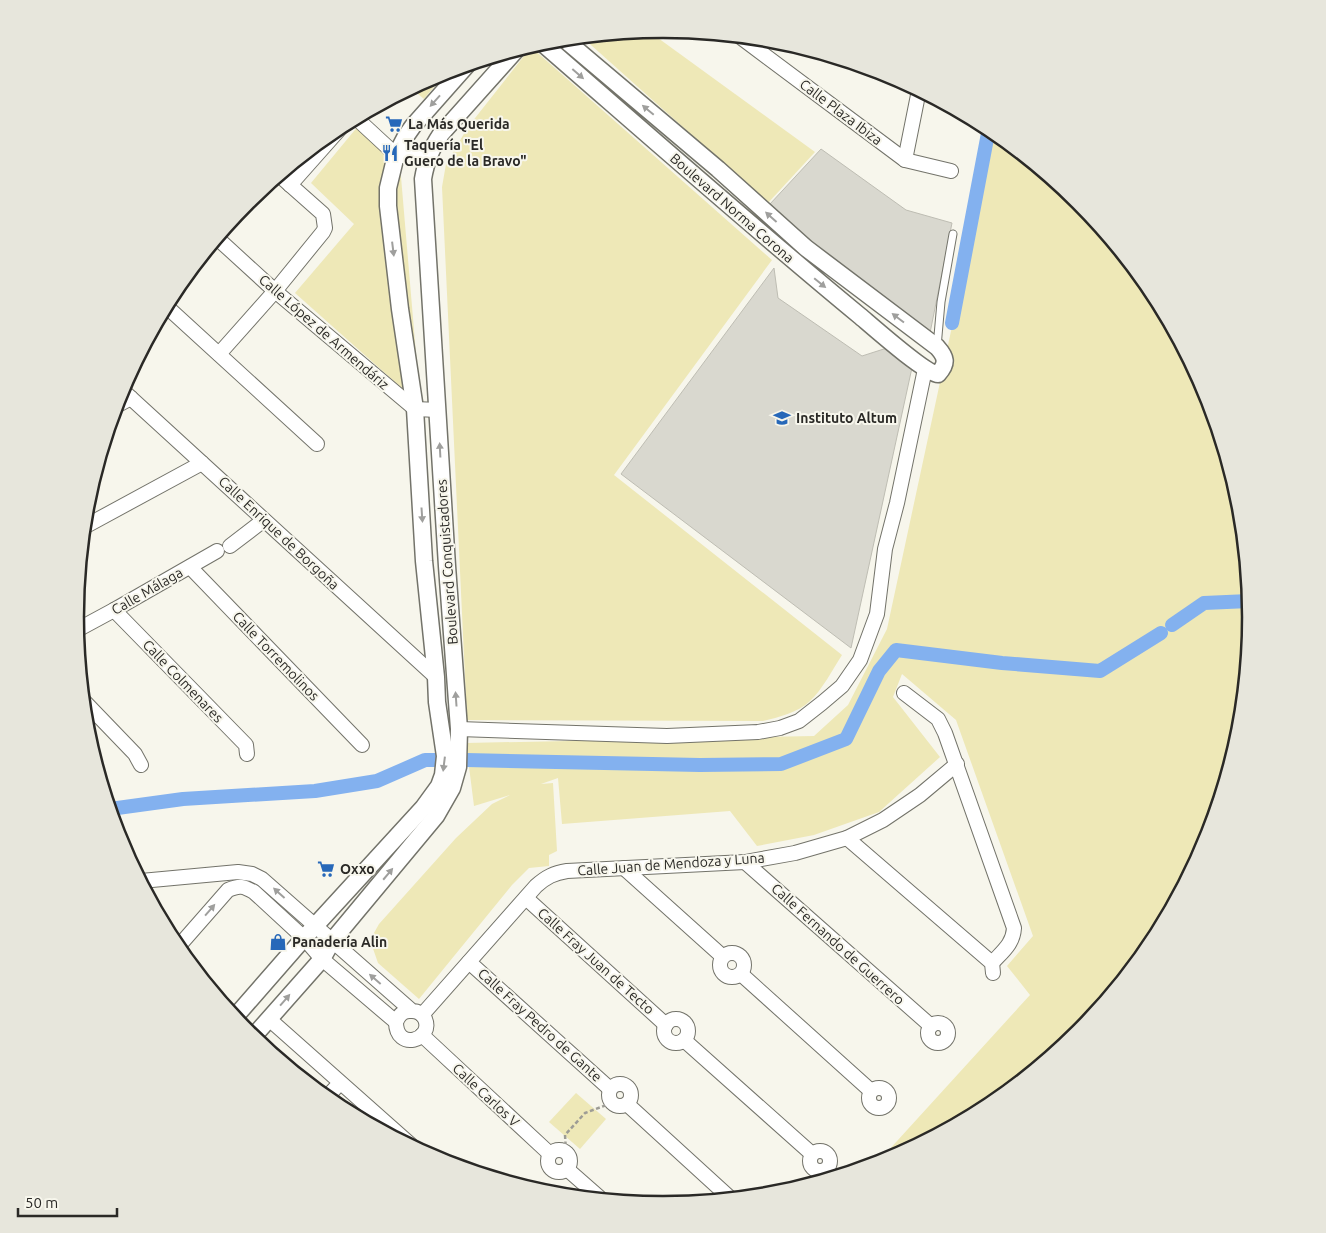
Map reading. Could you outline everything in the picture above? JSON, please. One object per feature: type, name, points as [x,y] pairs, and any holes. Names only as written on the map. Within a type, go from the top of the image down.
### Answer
[{"type":"street","name":"Calle Plaza Ibiza","points":[[750,44],[905,160],[951,171]]},
{"type":"street","name":"Boulevard Norma Corona","points":[[571,45],[718,169],[806,248],[937,347]]},
{"type":"street","name":"Boulevard Norma Corona","points":[[549,49],[795,262],[925,369]]},
{"type":"street","name":"Boulevard Conquistadores","points":[[259,1031],[322,959],[332,941],[436,816],[452,788],[458,767],[459,729],[423,178],[432,149],[441,134],[510,58]]},
{"type":"street","name":"Boulevard Conquistadores","points":[[240,1011],[423,808],[439,786],[443,775],[445,756],[437,702],[424,561],[415,409],[400,309],[388,206],[388,188],[396,154],[406,136],[458,76]]},
{"type":"street","points":[[905,160],[918,96]]},
{"type":"street","points":[[361,122],[396,154],[428,159]]},
{"type":"street","points":[[290,185],[322,149]]},
{"type":"street","points":[[219,354],[276,291],[325,228],[322,214],[283,179]]},
{"type":"street","name":"Calle López de Armendáriz","points":[[222,242],[415,409]]},
{"type":"street","points":[[795,262],[806,248]]},
{"type":"street","points":[[172,311],[317,444]]},
{"type":"street","points":[[459,729],[668,736],[758,732],[780,728],[799,721],[822,704],[842,686],[860,660],[877,614],[886,549],[925,369],[938,374],[945,366],[943,353],[937,347]]},
{"type":"street","name":"Calle Enrique de Borgoña","points":[[128,395],[436,677]]},
{"type":"street","points":[[415,409],[438,410]]},
{"type":"street","points":[[92,523],[202,463]]},
{"type":"street","name":"Calle Málaga","points":[[84,626],[223,548],[264,520]]},
{"type":"street","name":"Calle Torremolinos","points":[[190,567],[362,745]]},
{"type":"street","name":"Calle Colmenares","points":[[114,610],[246,745],[246,754]]},
{"type":"street","points":[[847,838],[993,968],[1010,944],[1014,936],[1014,928],[945,732],[938,720],[904,693]]},
{"type":"street","points":[[92,708],[135,754],[141,765]]},
{"type":"street","name":"Calle Juan de Mendoza y Luna","points":[[417,1013],[469,962],[545,878],[555,873],[745,862],[794,853],[847,838],[883,820],[920,795],[957,764]]},
{"type":"street","name":"Calle Fernando de Guerrero","points":[[745,862],[930,1026]]},
{"type":"street","points":[[624,868],[722,956],[720,968],[725,975],[733,977],[740,974],[871,1092]]},
{"type":"street","points":[[238,872],[238,886]]},
{"type":"street","points":[[148,880],[238,872],[252,874],[262,879],[425,1020],[425,1030],[422,1035],[414,1040],[405,1039],[398,1032],[396,1022],[322,959],[304,938],[254,892],[246,887],[238,886],[228,890],[184,940]]},
{"type":"street","name":"Calle Fray Juan de Tecto","points":[[526,898],[666,1025],[673,1020],[683,1022],[687,1029],[684,1040],[812,1154]]},
{"type":"street","name":"Calle Fray Pedro de Gante","points":[[469,962],[610,1089]]},
{"type":"street","points":[[396,1022],[402,1013],[407,1010],[417,1013]]},
{"type":"street","points":[[269,1019],[391,1128]]},
{"type":"street","name":"Calle Carlos V","points":[[422,1035],[550,1154]]},
{"type":"street","points":[[332,1091],[340,1083]]},
{"type":"street","points":[[617,1084],[626,1086],[631,1097],[627,1104],[619,1106],[612,1103],[608,1096],[610,1089],[617,1084]]},
{"type":"street","points":[[627,1104],[724,1192]]},
{"type":"street","points":[[557,1150],[566,1152],[570,1158],[567,1169],[559,1172],[551,1168],[548,1162],[550,1154],[557,1150]]},
{"type":"street","points":[[567,1169],[593,1191]]},
{"type":"lane","points":[[937,347],[941,302],[953,234]]},
{"type":"path","points":[[566,1152],[565,1135],[585,1113],[612,1103]]},
{"type":"shaded area","points":[[658,38],[815,152],[768,203],[588,42]]},
{"type":"shaded area","points":[[537,52],[772,260],[614,475],[842,655],[823,685],[799,709],[763,721],[467,720],[442,187],[446,164],[468,127],[525,54]]},
{"type":"shaded area","points":[[436,84],[424,99],[417,93]]},
{"type":"shaded area","points":[[359,125],[400,165],[418,377],[404,390],[295,293],[354,224],[311,183]]},
{"type":"shaded area","points":[[992,140],[1045,181],[1098,235],[1122,264],[1164,327],[1198,395],[1211,430],[1231,504],[1237,541],[1241,579],[1241,654],[1231,729],[1222,766],[1198,838],[1182,873],[1144,938],[1122,969],[1072,1026],[1045,1052],[1015,1076],[985,1098],[952,1118],[890,1149],[1030,995],[1007,966],[1033,936],[956,720],[902,674],[893,697],[940,757],[879,812],[814,835],[757,846],[730,811],[562,824],[558,778],[541,784],[553,783],[557,851],[549,855],[549,866],[529,868],[512,885],[419,999],[378,963],[370,940],[379,924],[456,838],[492,804],[510,795],[474,806],[466,743],[814,736],[848,705],[887,629]]},
{"type":"shaded area","points":[[576,1093],[606,1119],[580,1149],[549,1122]]},
{"type":"building","points":[[821,149],[906,210],[952,223],[930,333],[808,243],[770,204]]},
{"type":"building","name":"Instituto Altum","points":[[774,268],[778,298],[862,356],[890,347],[913,363],[851,648],[621,474]]},
{"type":"waterway","points":[[952,323],[987,137]]},
{"type":"waterway","points":[[1172,625],[1204,603],[1242,601]]},
{"type":"waterway","points":[[466,760],[700,765],[781,764],[846,739],[879,671],[896,650],[1002,663],[1100,671],[1161,633]]},
{"type":"waterway","points":[[117,808],[183,799],[315,791],[377,781],[425,760],[437,760]]},
{"type":"place","name":"La Más Querida","points":[[394,124]]},
{"type":"place","name":"Taquería \"El Guero de la Bravo\"","points":[[390,153]]},
{"type":"place","name":"Instituto Altum","points":[[782,418]]},
{"type":"place","name":"Oxxo","points":[[326,869]]},
{"type":"place","name":"Panadería Alin","points":[[278,942]]}]
